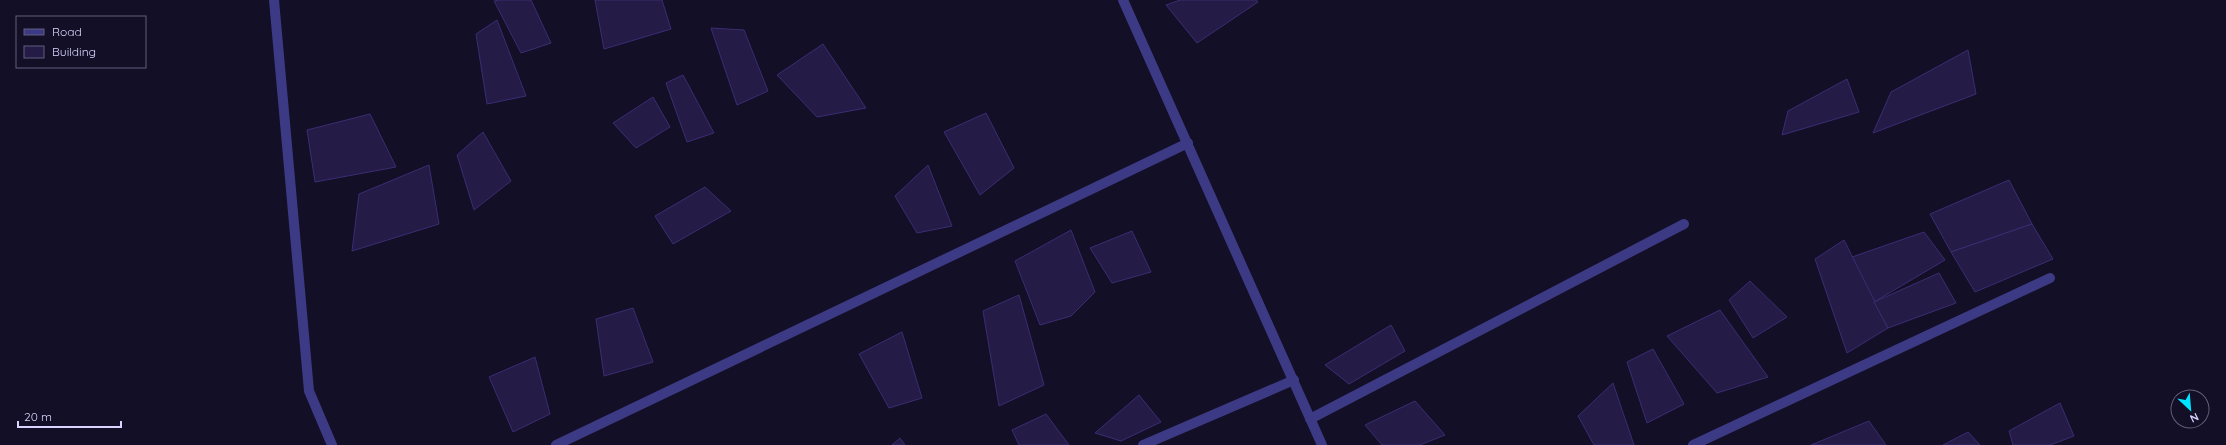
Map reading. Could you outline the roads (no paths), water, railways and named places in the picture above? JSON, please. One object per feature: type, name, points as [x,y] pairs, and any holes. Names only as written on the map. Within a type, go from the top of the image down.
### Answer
[{"type":"street","points":[[274,0],[309,391],[332,445]]},
{"type":"street","points":[[1123,0],[1322,445]]},
{"type":"street","points":[[556,445],[1188,143]]},
{"type":"street","points":[[1310,419],[1684,224]]},
{"type":"street","points":[[1693,445],[2050,278]]},
{"type":"street","points":[[1143,445],[1294,380]]}]
